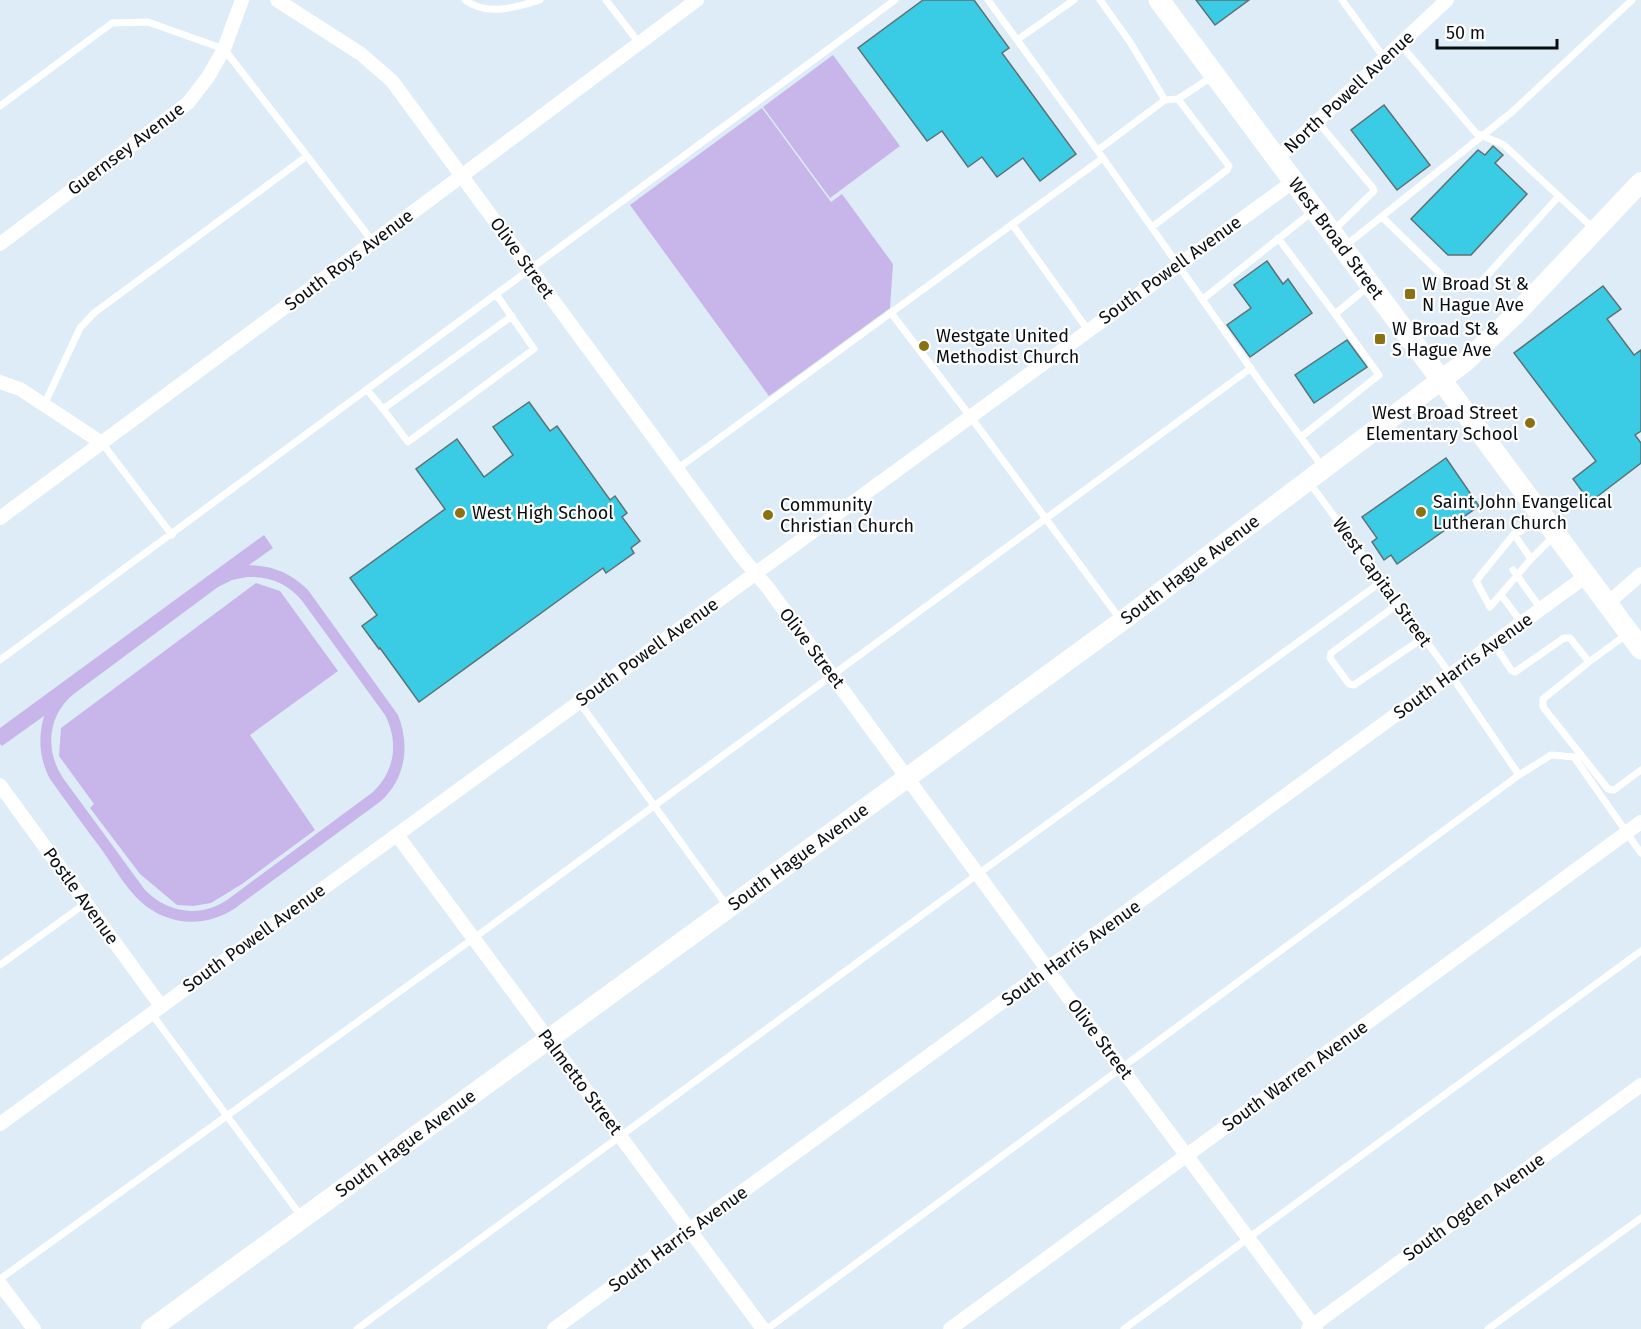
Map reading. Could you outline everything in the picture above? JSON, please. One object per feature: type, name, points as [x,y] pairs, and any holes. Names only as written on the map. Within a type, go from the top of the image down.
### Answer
[{"type":"main road","name":"West Broad Street","points":[[1159,0],[1635,641]]},
{"type":"main road","name":"South Hague Avenue","points":[[151,1329],[1122,621],[1466,362],[1515,315],[1641,182]]},
{"type":"street","name":"Guernsey Avenue","points":[[0,244],[188,103],[208,77],[224,48],[242,0]]},
{"type":"street","name":"Olive Street","points":[[277,0],[361,54],[392,81],[677,469],[908,777],[1048,970],[1249,1238],[1312,1328]]},
{"type":"street","name":"South Roys Avenue","points":[[2,512],[102,443],[697,0]]},
{"type":"street","name":"North Powell Avenue","points":[[1277,159],[1447,0]]},
{"type":"street","name":"South Powell Avenue","points":[[0,1124],[1294,181]]},
{"type":"street","points":[[0,382],[20,389],[102,443]]},
{"type":"street","points":[[1607,604],[1641,574]]},
{"type":"street","name":"South Harris Avenue","points":[[554,1329],[1586,576]]},
{"type":"street","name":"Postle Avenue","points":[[0,785],[5,804],[86,903],[156,1009]]},
{"type":"street","name":"South Warren Avenue","points":[[950,1329],[1641,822]]},
{"type":"street","name":"Palmetto Street","points":[[398,835],[765,1329]]},
{"type":"street","name":"South Ogden Avenue","points":[[1312,1328],[1641,1085]]},
{"type":"street","points":[[0,1284],[34,1329]]},
{"type":"lane","points":[[465,0],[486,10],[507,9],[540,0]]},
{"type":"lane","points":[[606,0],[640,44]]},
{"type":"lane","points":[[0,660],[368,391],[895,0]]},
{"type":"lane","points":[[988,0],[1098,150],[1324,469]]},
{"type":"lane","points":[[1017,40],[1074,0]]},
{"type":"lane","points":[[1100,0],[1130,42],[1165,100]]},
{"type":"lane","points":[[1342,0],[1385,59]]},
{"type":"lane","points":[[1337,239],[1382,217],[1483,136],[1512,112],[1632,0]]},
{"type":"lane","points":[[0,106],[112,23],[148,22],[224,48],[374,242]]},
{"type":"lane","points":[[1400,44],[1476,133],[1504,145],[1595,230]]},
{"type":"lane","points":[[1098,150],[1165,100],[1178,99],[1215,75]]},
{"type":"lane","points":[[1152,226],[1227,170],[1229,166],[1178,99]]},
{"type":"lane","points":[[1317,121],[1374,191],[1337,239]]},
{"type":"lane","points":[[44,405],[80,328],[94,313],[307,156]]},
{"type":"lane","points":[[677,469],[1103,158]]},
{"type":"lane","points":[[1382,217],[1456,289],[1481,282],[1559,196]]},
{"type":"lane","points":[[1203,299],[1315,209]]},
{"type":"lane","points":[[1012,224],[1088,330]]},
{"type":"lane","points":[[1278,238],[1379,375],[1301,437]]},
{"type":"lane","points":[[1335,314],[1371,284]]},
{"type":"lane","points":[[368,391],[408,442],[534,349],[496,294]]},
{"type":"lane","points":[[891,313],[1122,621]]},
{"type":"lane","points":[[383,410],[512,316]]},
{"type":"lane","points":[[0,1279],[474,938],[1251,368]]},
{"type":"lane","points":[[102,443],[172,535]]},
{"type":"lane","name":"West Capital Street","points":[[1308,482],[1451,675],[1519,775]]},
{"type":"lane","points":[[1539,512],[1521,531],[1514,534],[1490,567],[1476,581],[1490,608],[1516,573],[1556,534]]},
{"type":"lane","points":[[1514,534],[1531,560]]},
{"type":"lane","points":[[1516,573],[1541,609]]},
{"type":"lane","points":[[357,1329],[1381,582]]},
{"type":"lane","points":[[1503,590],[1522,623]]},
{"type":"lane","points":[[1398,604],[1331,652],[1330,658],[1349,684],[1354,685],[1423,638]]},
{"type":"lane","points":[[1494,644],[1511,670],[1515,672],[1564,638],[1570,638],[1589,662]]},
{"type":"lane","points":[[1635,641],[1589,662],[1543,699],[1543,708],[1608,789],[1614,790],[1641,770]]},
{"type":"lane","points":[[579,702],[729,908]]},
{"type":"lane","points":[[765,1329],[1519,775],[1551,755],[1574,757],[1641,853]]},
{"type":"lane","points":[[0,965],[86,903]]},
{"type":"lane","points":[[1124,1329],[1641,951]]},
{"type":"lane","points":[[156,1009],[226,1116],[303,1218]]},
{"type":"lane","points":[[1488,1329],[1641,1218]]},
{"type":"shaded area","points":[[833,55],[900,146],[830,198],[763,107]]},
{"type":"shaded area","points":[[762,108],[831,202],[842,194],[893,264],[890,308],[769,396],[630,205]]},
{"type":"shaded area","points":[[264,535],[273,548],[249,565],[281,572],[295,579],[308,590],[398,715],[402,726],[404,749],[401,772],[381,801],[234,909],[210,919],[186,922],[162,915],[140,901],[50,779],[41,748],[44,716],[2,746],[0,728]],"holes":[[[247,577],[278,582],[292,590],[303,602],[385,715],[392,735],[390,766],[373,792],[227,900],[217,906],[195,911],[173,908],[163,904],[145,890],[63,778],[57,767],[51,744],[54,721],[66,701],[75,693],[218,587],[232,580]]]},
{"type":"shaded area","points":[[256,583],[280,591],[338,671],[250,735],[315,830],[242,884],[211,903],[193,906],[177,905],[140,874],[90,808],[94,804],[59,756],[61,728]]},
{"type":"building","points":[[923,0],[974,0],[1009,48],[1002,53],[1076,154],[1040,181],[1023,158],[997,177],[982,157],[968,167],[942,131],[927,141],[858,48]]},
{"type":"building","points":[[1196,0],[1249,0],[1215,25]]},
{"type":"building","points":[[1384,105],[1430,165],[1397,190],[1351,130]]},
{"type":"building","points":[[1493,146],[1503,155],[1495,163],[1527,194],[1471,255],[1448,255],[1411,219],[1478,150],[1485,155]]},
{"type":"building","points":[[1267,261],[1283,284],[1288,279],[1312,313],[1250,357],[1227,325],[1251,308],[1234,285]]},
{"type":"building","points":[[1603,286],[1621,309],[1607,319],[1634,355],[1641,350],[1641,431],[1635,435],[1641,443],[1641,463],[1590,502],[1573,479],[1596,461],[1514,353]]},
{"type":"building","points":[[1347,340],[1367,367],[1314,403],[1295,375]]},
{"type":"building","points":[[529,402],[550,431],[557,426],[610,500],[615,496],[627,513],[622,517],[640,541],[631,548],[634,553],[606,573],[603,568],[419,702],[362,626],[377,615],[350,578],[445,509],[416,469],[457,439],[484,477],[513,455],[493,427]]},
{"type":"building","name":"Saint John Evangelical Lutheran Church","points":[[1446,458],[1479,506],[1397,564],[1391,555],[1384,560],[1372,542],[1377,538],[1362,517]]},
{"type":"place","name":"W Broad St & N Hague Ave","points":[[1410,294]]},
{"type":"place","name":"W Broad St & S Hague Ave","points":[[1380,339]]},
{"type":"place","name":"Westgate United Methodist Church","points":[[924,346]]},
{"type":"place","name":"West Broad Street Elementary School","points":[[1530,423]]},
{"type":"place","name":"Saint John Evangelical Lutheran Church","points":[[1421,512]]},
{"type":"place","name":"West High School","points":[[460,513]]},
{"type":"place","name":"Community Christian Church","points":[[768,515]]}]
